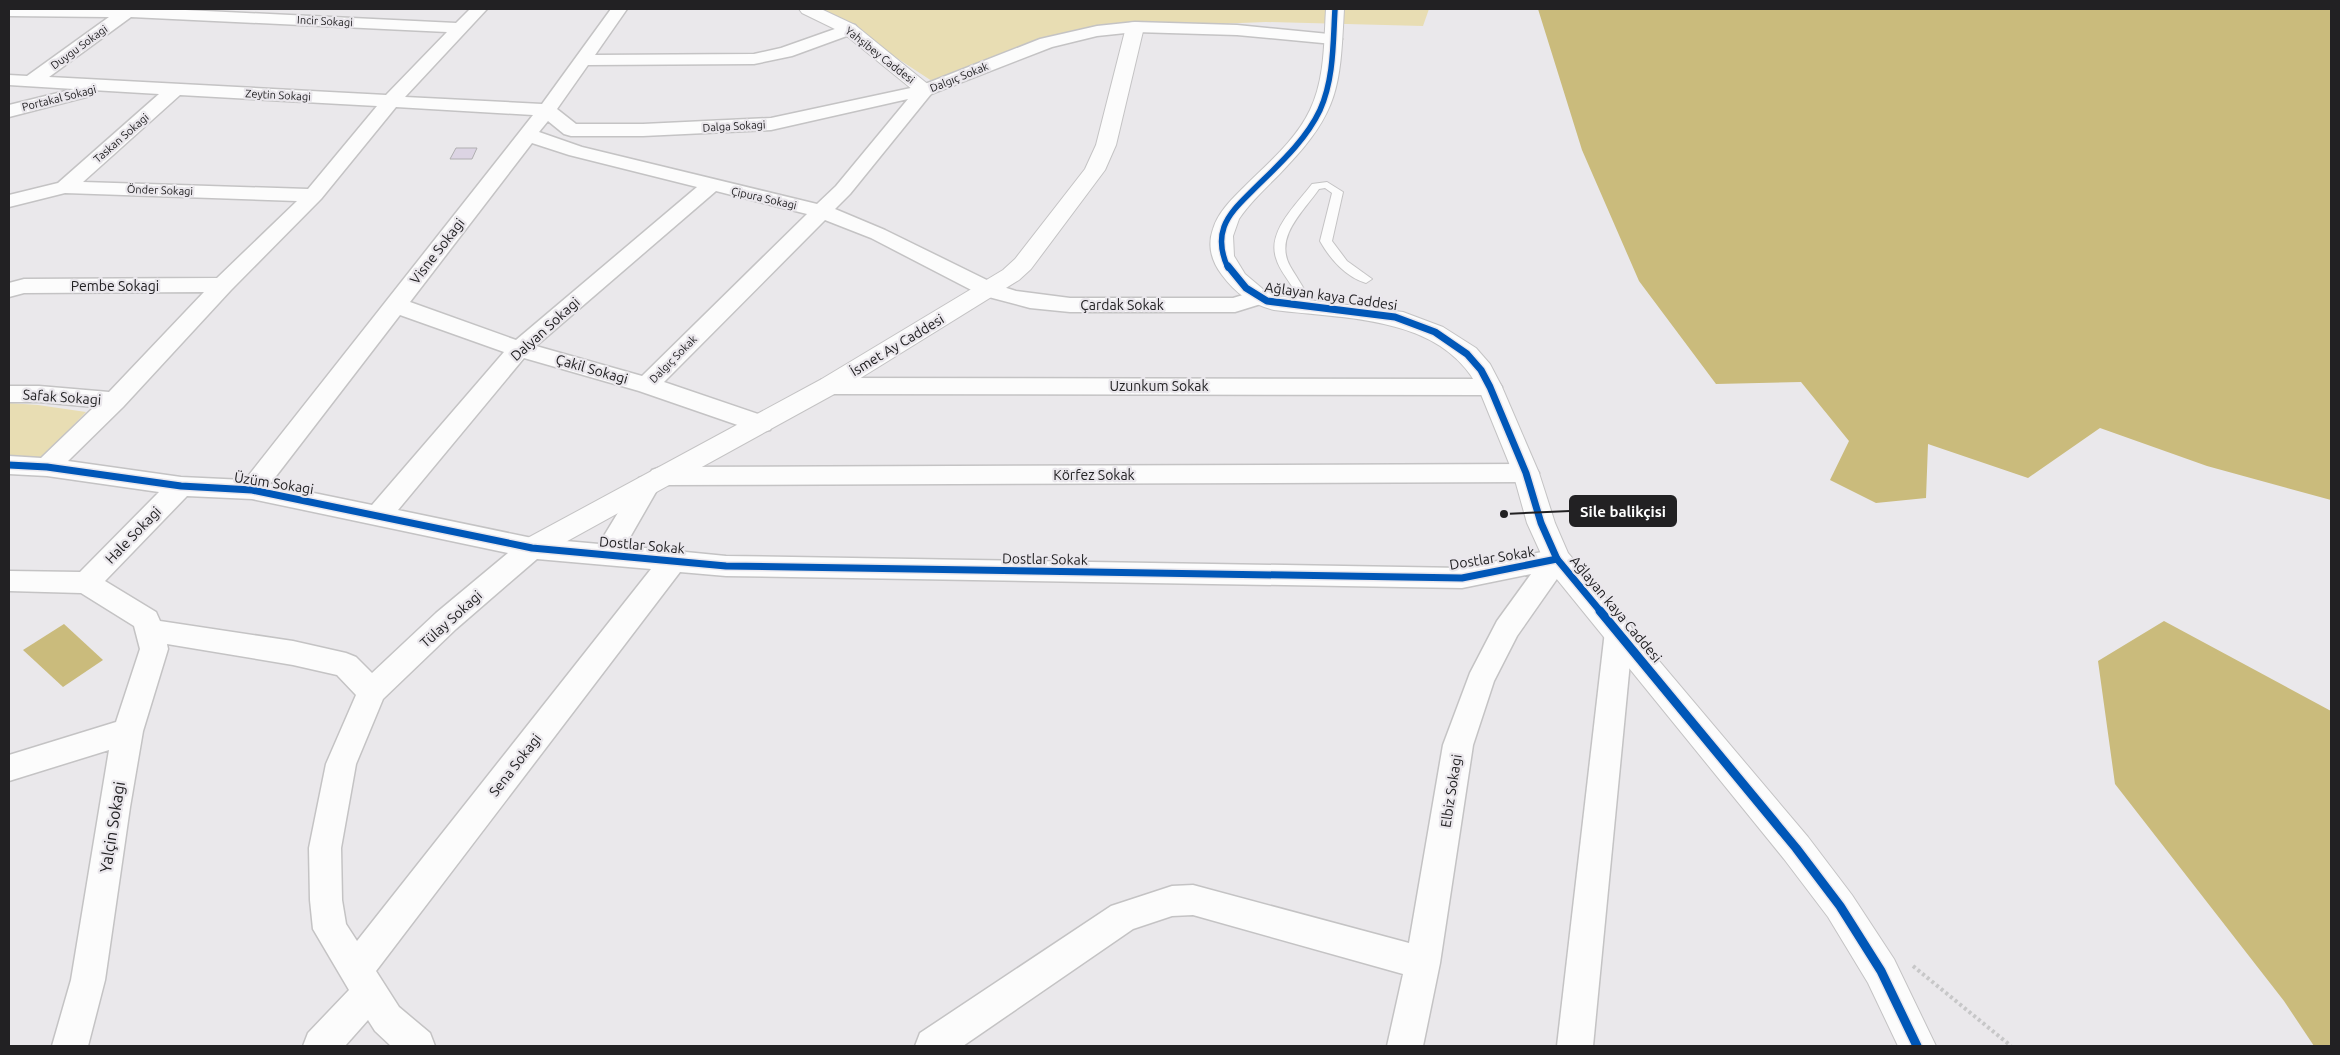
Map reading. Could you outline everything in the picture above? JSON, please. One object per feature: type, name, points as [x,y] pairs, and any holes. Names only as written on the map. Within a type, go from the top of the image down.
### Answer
[{"type":"street","points":[[47,467],[115,402],[223,285],[314,194],[390,102],[479,9]]},
{"type":"street","name":"Visne Sokagi","points":[[252,490],[528,135],[618,9]]},
{"type":"street","name":"Yahşibey Caddesi","points":[[808,9],[849,29],[925,90]]},
{"type":"street","name":"Ağlayan kaya Caddesi","points":[[1335,9],[1326,92],[1320,110],[1297,141],[1235,208],[1225,224],[1221,240],[1223,254],[1229,269],[1240,284],[1256,298],[1274,303],[1395,317],[1435,332],[1467,354],[1481,370],[1490,387],[1526,473],[1541,523],[1558,559],[1796,848],[1840,906],[1881,971],[1917,1046]]},
{"type":"street","name":"Incir Sokagi","points":[[9,11],[127,12],[461,28]]},
{"type":"street","name":"Duygu Sokagi","points":[[31,81],[127,12]]},
{"type":"street","name":"Dalgıç Sokak","points":[[647,385],[843,190],[925,90],[1046,43],[1097,31],[1135,27],[1237,30],[1332,39]]},
{"type":"street","name":"İsmet Ay Caddesi","points":[[532,548],[829,386],[989,290],[1023,264],[1094,170],[1111,130],[1135,27]]},
{"type":"street","points":[[582,60],[754,59],[786,52],[849,29]]},
{"type":"street","name":"Zeytin Sokagi","points":[[9,80],[547,110]]},
{"type":"street","name":"Portakal Sokagi","points":[[9,111],[109,85]]},
{"type":"street","name":"Taskan Sokagi","points":[[65,187],[176,89]]},
{"type":"street","name":"Dalga Sokagi","points":[[547,110],[571,130],[643,130],[771,124],[925,90]]},
{"type":"street","name":"Çipura Sokagi","points":[[528,135],[576,152],[821,212],[878,234],[989,290]]},
{"type":"street","name":"Dalyan Sokagi","points":[[379,515],[519,349],[711,185]]},
{"type":"street","name":"Önder Sokagi","points":[[9,201],[65,187],[314,194]]},
{"type":"street","name":"Pembe Sokagi","points":[[9,290],[24,286],[223,285]]},
{"type":"street","name":"Çardak Sokak","points":[[989,290],[1030,301],[1070,305],[1235,305],[1256,298]]},
{"type":"street","name":"Çakil Sokagi","points":[[396,305],[519,349],[647,385],[761,424]]},
{"type":"street","name":"Uzunkum Sokak","points":[[829,386],[1490,387]]},
{"type":"street","name":"Safak Sokagi","points":[[9,394],[39,394],[115,402]]},
{"type":"street","name":"Üzüm Sokagi","points":[[9,464],[47,467],[181,486],[252,490],[532,548]]},
{"type":"street","name":"Körfez Sokak","points":[[655,480],[1526,473]]},
{"type":"street","points":[[606,555],[655,480]]},
{"type":"street","name":"Hale Sokagi","points":[[86,583],[181,486]]},
{"type":"street","name":"Dostlar Sokak","points":[[532,548],[726,566],[1462,578],[1558,559]]},
{"type":"street","name":"Tülay Sokagi","points":[[372,692],[446,621],[532,548]]},
{"type":"street","name":"Elbiz Sokagi","points":[[1405,1046],[1423,964],[1458,745],[1480,681],[1507,629],[1558,559]]},
{"type":"street","name":"Sena Sokagi","points":[[321,1046],[363,981],[673,561]]},
{"type":"street","points":[[9,581],[86,583],[146,620],[150,630],[293,653],[346,665],[372,692],[341,764],[325,848],[326,900],[330,929],[387,1019],[417,1046]]},
{"type":"street","name":"Yalçin Sokagi","points":[[70,1046],[88,980],[114,807],[128,730],[154,649],[150,630]]},
{"type":"street","points":[[1575,1046],[1619,631]]},
{"type":"street","points":[[9,768],[128,730]]},
{"type":"street","points":[[933,1046],[1123,917],[1172,901],[1193,900],[1423,964]]},
{"type":"lane","points":[[1306,307],[1299,288],[1283,266],[1278,250],[1281,234],[1312,188],[1316,186],[1327,185],[1338,192],[1326,241],[1330,250],[1344,265],[1366,279]]},
{"type":"path","points":[[1907,961],[2011,1046]]},
{"type":"shaded area","points":[[822,9],[1429,9],[1423,26],[1266,22],[1135,27],[1097,31],[938,85]]},
{"type":"shaded area","points":[[1538,9],[2331,9],[2331,500],[2207,466],[2100,428],[2028,478],[1928,444],[1926,498],[1876,503],[1830,480],[1849,441],[1801,382],[1716,384],[1639,281],[1582,150]]},
{"type":"shaded area","points":[[9,403],[86,412],[41,459],[9,456]]},
{"type":"shaded area","points":[[2164,621],[2331,711],[2331,1046],[2314,1046],[2284,1001],[2115,784],[2098,661]]},
{"type":"shaded area","points":[[64,624],[103,660],[63,687],[23,650]]},
{"type":"building","points":[[456,148],[477,148],[472,159],[450,159]]},
{"type":"cycle path","points":[[1335,9],[1330,74],[1328,87],[1320,110],[1298,143],[1241,202],[1228,219],[1221,242],[1223,256],[1228,268],[1246,288],[1267,301],[1395,317],[1435,332],[1467,354],[1481,370],[1490,387],[1526,473],[1541,523],[1557,559],[1796,848],[1840,906],[1881,971],[1917,1046]]},
{"type":"cycle path","points":[[9,465],[47,467],[181,486],[252,490],[532,548],[726,566],[1462,578],[1557,559]]},
{"type":"place","name":"Sile balikçisi","points":[[1504,514]]}]
